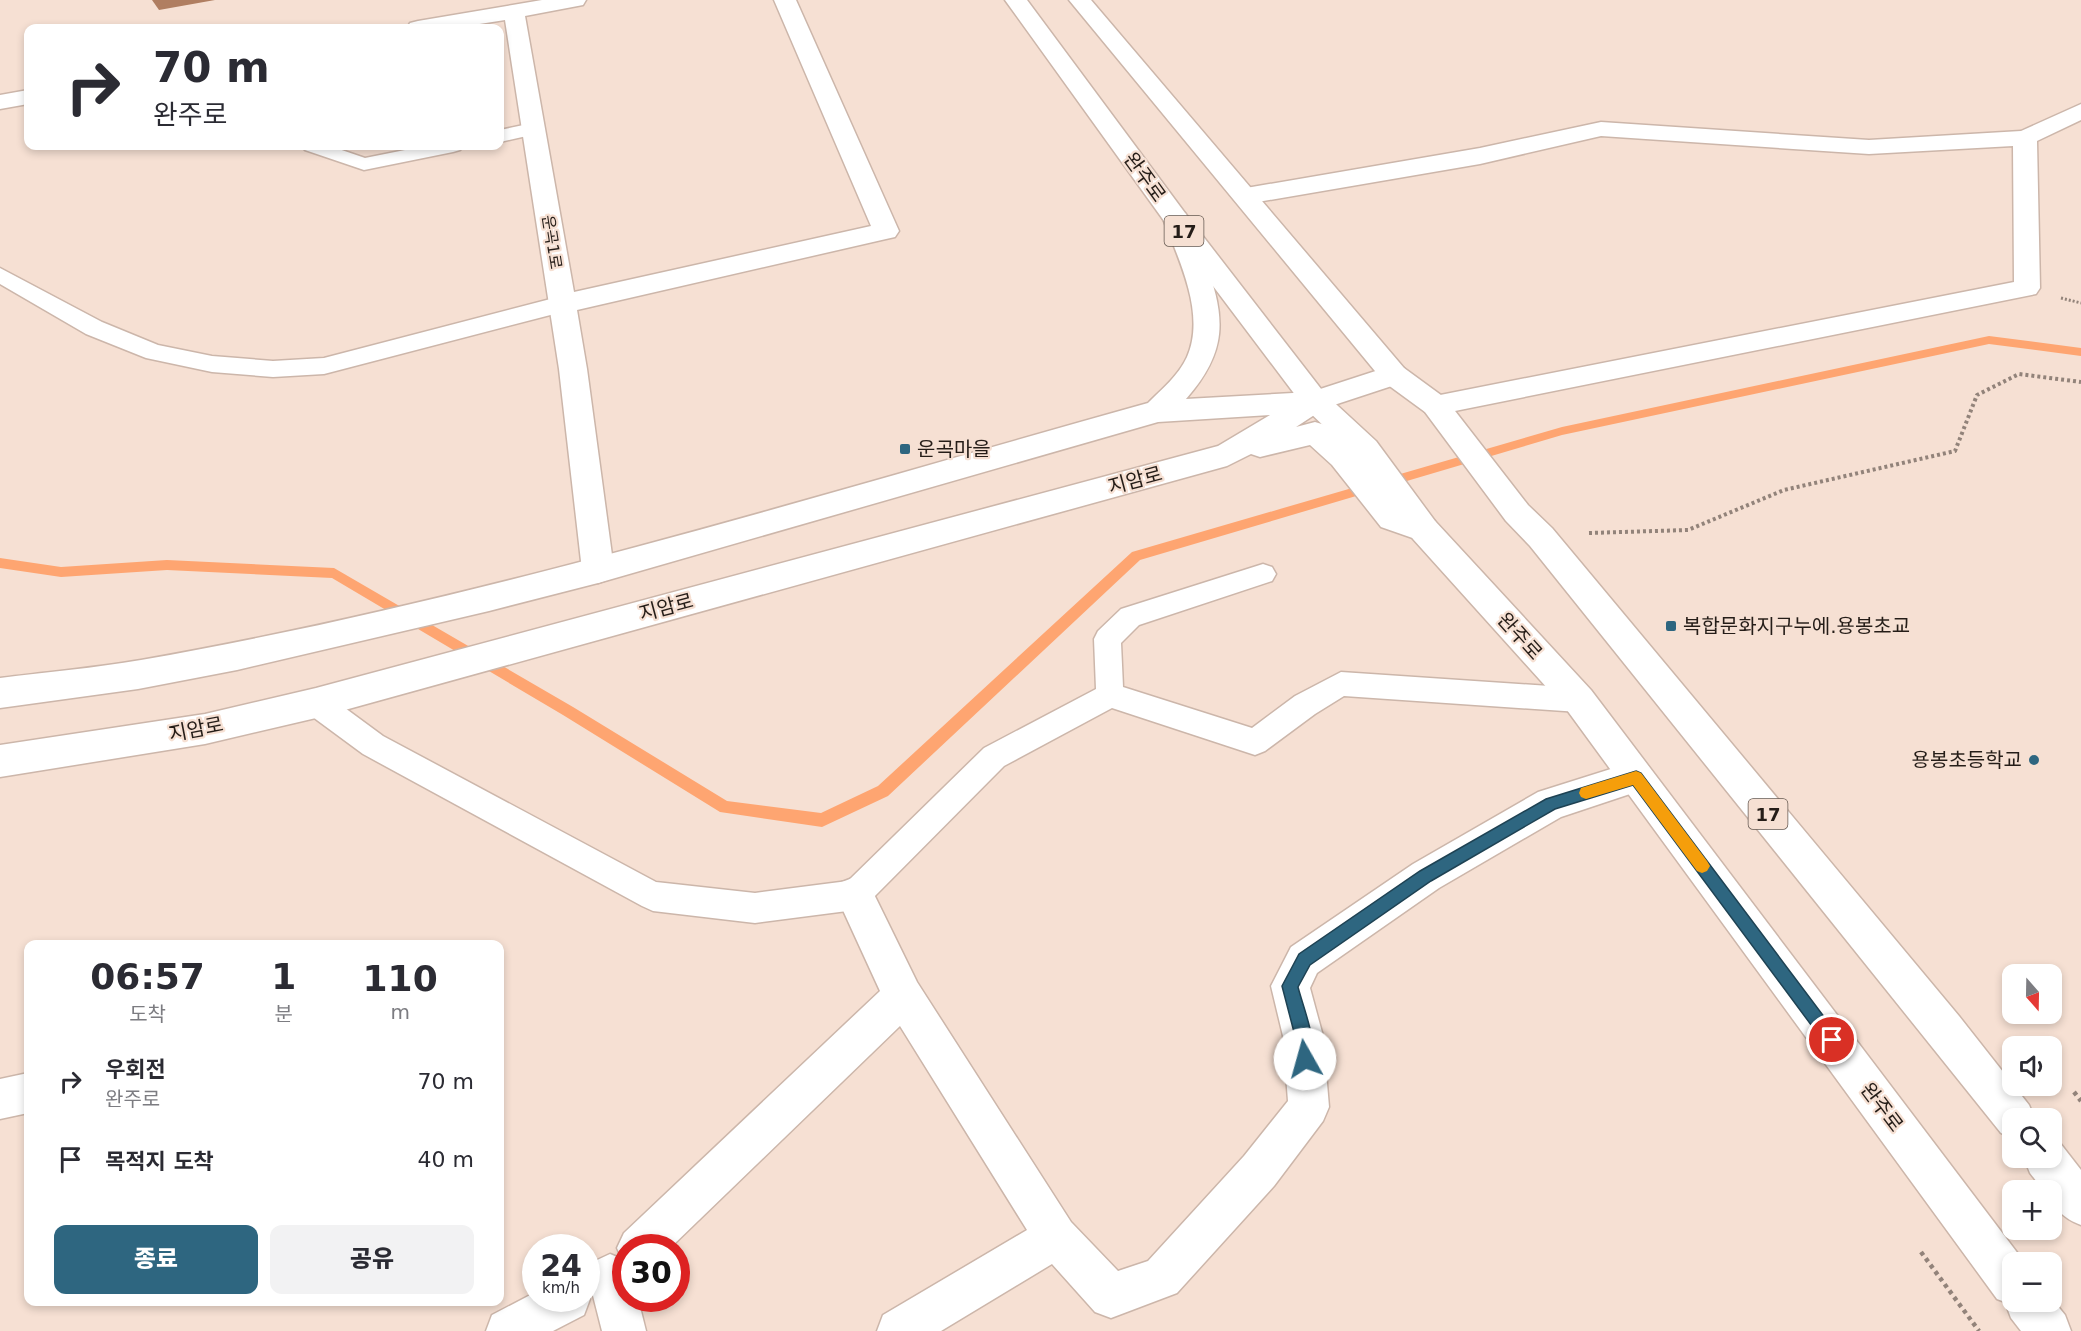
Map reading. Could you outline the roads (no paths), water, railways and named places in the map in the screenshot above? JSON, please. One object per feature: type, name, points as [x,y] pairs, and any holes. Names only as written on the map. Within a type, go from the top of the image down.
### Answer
[{"type":"street","points":[[442,24],[575,0]]},
{"type":"street","points":[[562,304],[886,231],[785,0]]},
{"type":"street","name":"완주로","points":[[1016,0],[1176,219],[1408,525],[1579,700],[2002,1268]]},
{"type":"street","name":"17","points":[[1080,0],[1394,375],[1435,405],[1529,525],[1937,1021],[2005,1108]]},
{"type":"street","name":"운곡1로","points":[[514,12],[573,369],[598,570]]},
{"type":"street","points":[[0,102],[24,98]]},
{"type":"street","points":[[1246,196],[1480,156],[1601,129],[1869,147],[2025,138],[2081,111]]},
{"type":"street","points":[[1435,405],[2027,288],[2025,138]]},
{"type":"street","points":[[1158,411],[1188,379],[1202,355],[1205,334],[1204,293],[1176,219]]},
{"type":"street","name":"지암로","points":[[0,761],[205,729],[316,703],[1227,455],[1315,401],[1394,375]]},
{"type":"street","name":"지암로","points":[[0,693],[138,675],[237,656],[489,598],[598,570],[1158,411],[1315,401]]},
{"type":"street","points":[[1227,455],[1315,433],[1354,453]]},
{"type":"street","points":[[855,895],[903,996],[1056,1237],[1111,1296],[1162,1278],[1259,1171],[1309,1107],[1303,1036],[1290,986],[1304,960],[1426,876],[1551,804],[1636,777]]},
{"type":"street","points":[[652,1234],[903,996]]},
{"type":"street","points":[[0,1099],[24,1094]]},
{"type":"street","points":[[2053,1168],[2081,1204]]},
{"type":"street","points":[[899,1331],[1056,1237]]},
{"type":"street","points":[[508,1331],[544,1312]]},
{"type":"street","points":[[621,1312],[624,1331]]},
{"type":"street","points":[[2035,1312],[2049,1331]]},
{"type":"lane","points":[[504,135],[533,129]]},
{"type":"lane","points":[[324,150],[364,164],[433,150]]},
{"type":"lane","points":[[0,275],[94,328],[154,352],[212,364],[273,369],[324,366],[562,304]]},
{"type":"lane","points":[[1110,695],[1107,639],[1130,617],[1263,574]]},
{"type":"lane","points":[[316,703],[373,745],[653,896],[755,908],[855,895],[994,757],[1110,695],[1255,742],[1305,705],[1341,684],[1579,700]]},
{"type":"waterway","points":[[0,563],[61,572],[167,565],[334,573],[725,807],[822,820],[883,791],[1136,556],[1562,431],[1989,340],[2081,352]]},
{"type":"place","name":"운곡마을","points":[[905,449]]},
{"type":"place","name":"복합문화지구누에.용봉초교","points":[[1671,626]]},
{"type":"place","name":"용봉초등학교","points":[[2034,760]]}]
